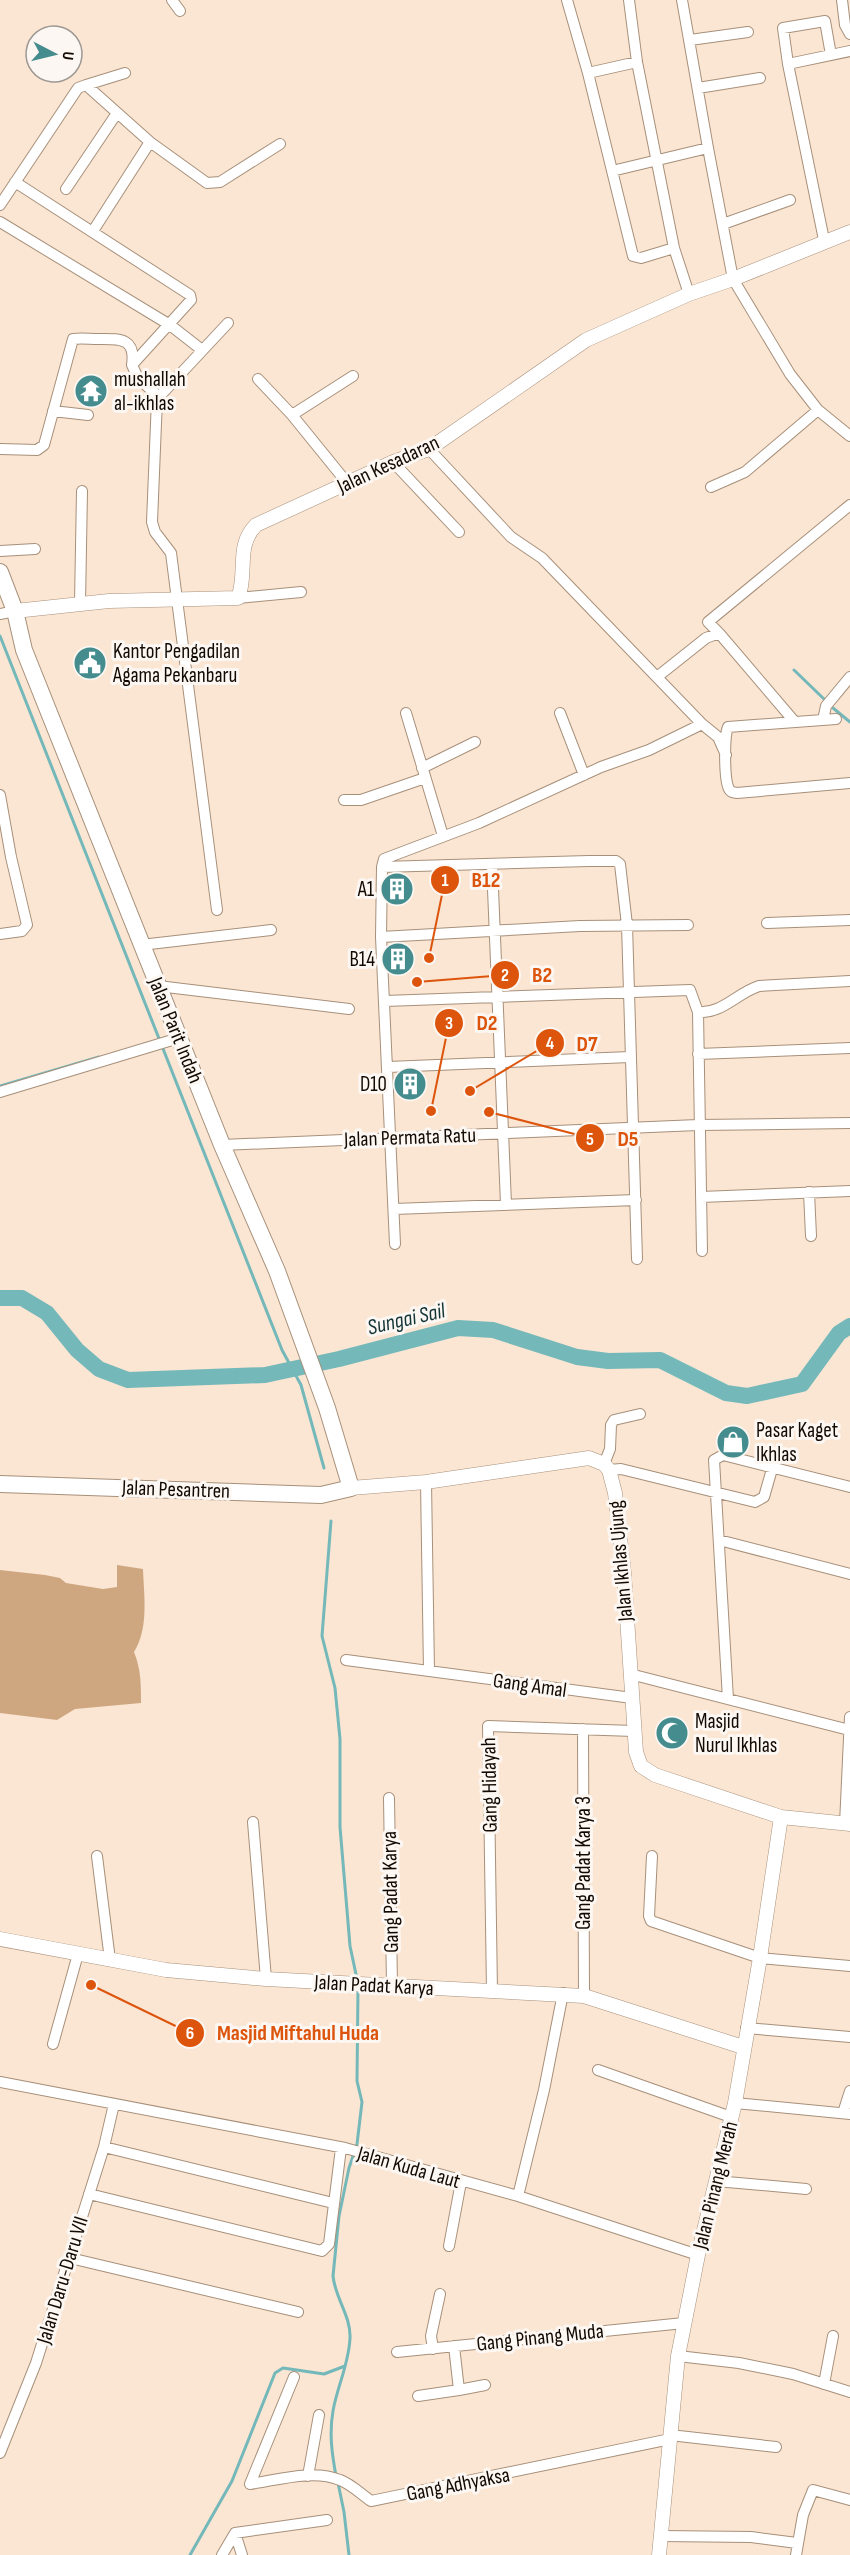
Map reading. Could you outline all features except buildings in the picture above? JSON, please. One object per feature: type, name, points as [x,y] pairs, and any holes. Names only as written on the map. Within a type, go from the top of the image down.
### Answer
[{"type":"main road","name":"Jalan Parit Indah","points":[[0,572],[7,612],[158,986],[174,1039],[277,1271],[327,1408],[351,1488]]},
{"type":"main road","name":"Jalan Pesantren","points":[[0,1484],[321,1495],[351,1488]]},
{"type":"street","points":[[172,0],[180,11]]},
{"type":"street","points":[[567,0],[588,73],[633,256],[641,258],[674,248]]},
{"type":"street","points":[[628,0],[637,62],[674,248],[689,294]]},
{"type":"street","points":[[682,0],[734,279],[773,347],[818,410],[850,436]]},
{"type":"street","points":[[842,0],[845,25],[850,34]]},
{"type":"street","points":[[824,240],[788,64],[784,27],[825,21],[831,55]]},
{"type":"street","points":[[690,40],[748,32]]},
{"type":"street","points":[[788,64],[850,51]]},
{"type":"street","points":[[588,73],[637,62]]},
{"type":"street","points":[[0,206],[78,88],[125,73]]},
{"type":"street","points":[[698,88],[760,78]]},
{"type":"street","points":[[86,85],[150,142],[199,178],[214,183],[280,144]]},
{"type":"street","points":[[66,189],[117,113]]},
{"type":"street","points":[[93,231],[150,142]]},
{"type":"street","points":[[612,171],[708,148]]},
{"type":"street","points":[[15,182],[190,294],[191,300],[132,365]]},
{"type":"street","points":[[723,224],[790,200]]},
{"type":"street","points":[[0,222],[170,325],[202,350]]},
{"type":"street","name":"Jalan Kesadaran","points":[[238,598],[243,586],[242,548],[249,532],[256,525],[393,462],[429,448],[586,340],[689,294],[734,279],[824,240],[850,232]]},
{"type":"street","points":[[217,910],[171,553],[155,532],[152,522],[155,419],[159,397],[228,323]]},
{"type":"street","points":[[0,448],[40,449],[44,446],[72,341],[75,338],[120,339],[133,352],[132,365],[138,378],[159,397]]},
{"type":"street","points":[[292,415],[353,376]]},
{"type":"street","points":[[258,379],[292,415],[348,484]]},
{"type":"street","points":[[711,487],[745,472],[818,410]]},
{"type":"street","points":[[53,411],[88,415]]},
{"type":"street","points":[[429,448],[511,537],[542,558],[702,724],[718,737],[726,755]]},
{"type":"street","points":[[393,462],[459,532]]},
{"type":"street","points":[[80,603],[82,491]]},
{"type":"street","points":[[794,722],[708,622],[850,505]]},
{"type":"street","points":[[0,551],[35,549]]},
{"type":"street","points":[[7,612],[80,603],[238,598],[301,592]]},
{"type":"street","points":[[657,677],[706,638],[718,632]]},
{"type":"street","points":[[823,720],[823,709],[850,677]]},
{"type":"street","points":[[406,713],[443,836]]},
{"type":"street","points":[[560,713],[584,776]]},
{"type":"street","points":[[836,719],[728,727],[726,755],[728,787],[733,793],[850,783]]},
{"type":"street","points":[[395,1245],[381,936],[384,859],[479,823],[649,750],[702,724]]},
{"type":"street","points":[[344,800],[361,800],[424,773],[475,742]]},
{"type":"street","points":[[0,795],[5,859],[27,925],[22,931],[0,934]]},
{"type":"street","points":[[382,867],[618,861],[621,866],[627,925],[627,993],[634,1129],[637,1259]]},
{"type":"street","points":[[492,865],[502,1063],[506,1204]]},
{"type":"street","points":[[767,923],[850,920]]},
{"type":"street","points":[[381,936],[627,925],[688,925]]},
{"type":"street","points":[[141,945],[271,930]]},
{"type":"street","points":[[698,1012],[714,1012],[746,990],[759,986],[850,981]]},
{"type":"street","points":[[158,986],[350,1010]]},
{"type":"street","points":[[385,1001],[690,990],[698,1012],[698,1125],[702,1251]]},
{"type":"street","points":[[0,1092],[148,1049],[174,1039]]},
{"type":"street","points":[[698,1054],[850,1048]]},
{"type":"street","points":[[388,1067],[630,1057]]},
{"type":"street","name":"Jalan Permata Ratu","points":[[222,1145],[698,1125],[850,1123]]},
{"type":"street","points":[[701,1197],[850,1191]]},
{"type":"street","points":[[809,1192],[811,1236]]},
{"type":"street","points":[[394,1209],[636,1200]]},
{"type":"street","points":[[606,1467],[610,1449],[611,1425],[614,1419],[640,1414]]},
{"type":"street","points":[[728,1699],[714,1460],[723,1455],[850,1487]]},
{"type":"street","points":[[351,1488],[426,1482],[589,1458],[606,1467],[760,1501],[764,1497],[772,1469]]},
{"type":"street","name":"Jalan Ikhlas Ujung","points":[[606,1467],[615,1493],[624,1573],[634,1731],[641,1766],[649,1773],[781,1817],[848,1824]]},
{"type":"street","points":[[426,1482],[429,1671]]},
{"type":"street","points":[[719,1540],[850,1575]]},
{"type":"street","name":"Gang Amal","points":[[346,1660],[632,1698]]},
{"type":"street","points":[[630,1674],[849,1730]]},
{"type":"street","points":[[848,1824],[850,1717]]},
{"type":"street","name":"Gang Hidayah","points":[[492,1991],[488,1726],[634,1731]]},
{"type":"street","name":"Gang Padat Karya 3","points":[[583,1729],[584,1996]]},
{"type":"street","name":"Gang Padat Karya","points":[[388,1798],[392,1985]]},
{"type":"street","name":"Jalan Pinang Merah","points":[[658,2555],[678,2356],[698,2255],[733,2110],[760,1959],[781,1817]]},
{"type":"street","points":[[253,1822],[266,1979]]},
{"type":"street","points":[[97,1856],[110,1960]]},
{"type":"street","points":[[652,1856],[649,1916],[651,1921],[760,1959],[850,1966]]},
{"type":"street","name":"Jalan Padat Karya","points":[[0,1939],[166,1970],[266,1979],[584,1996],[743,2047]]},
{"type":"street","points":[[53,2044],[78,1954]]},
{"type":"street","points":[[518,2196],[547,2080],[563,1994]]},
{"type":"street","points":[[747,2028],[850,2037]]},
{"type":"street","points":[[598,2070],[733,2110],[847,2114],[850,2091]]},
{"type":"street","name":"Jalan Kuda Laut","points":[[0,2082],[343,2148],[518,2196],[698,2255]]},
{"type":"street","name":"Jalan Daru-Daru VII","points":[[0,2453],[36,2363],[104,2147],[114,2104]]},
{"type":"street","points":[[104,2147],[333,2204]]},
{"type":"street","points":[[89,2194],[317,2251],[325,2250],[328,2244],[343,2148]]},
{"type":"street","points":[[716,2181],[806,2189]]},
{"type":"street","points":[[449,2246],[461,2182]]},
{"type":"street","points":[[70,2258],[298,2312]]},
{"type":"street","points":[[433,2349],[431,2336],[440,2294]]},
{"type":"street","name":"Gang Pinang Muda","points":[[397,2352],[684,2323]]},
{"type":"street","points":[[824,2384],[833,2336]]},
{"type":"street","points":[[454,2346],[459,2390]]},
{"type":"street","points":[[678,2356],[739,2363],[793,2373],[850,2392]]},
{"type":"street","name":"Gang Adhyaksa","points":[[294,2377],[250,2484],[308,2476],[327,2476],[341,2480],[371,2501],[670,2437],[776,2447]]},
{"type":"street","points":[[418,2396],[485,2385]]},
{"type":"street","points":[[308,2476],[319,2415]]},
{"type":"street","points":[[796,2555],[803,2515],[813,2490],[850,2500]]},
{"type":"street","points":[[222,2555],[235,2534],[327,2520]]},
{"type":"street","points":[[235,2534],[242,2555]]},
{"type":"street","points":[[660,2536],[751,2537],[797,2543]]},
{"type":"shaded area","points":[[117,1565],[143,1569],[144,1623],[134,1652],[141,1683],[141,1703],[75,1709],[57,1720],[0,1713],[0,1570],[45,1575],[60,1578],[66,1583],[103,1589],[117,1587]]},
{"type":"waterway","points":[[0,636],[282,1350],[301,1385],[324,1468]]},
{"type":"waterway","points":[[794,670],[824,699]]},
{"type":"waterway","points":[[833,708],[850,722]]},
{"type":"waterway","points":[[0,1086],[99,1057]]},
{"type":"waterway","name":"Sungai Sail","points":[[0,1298],[22,1298],[47,1313],[77,1350],[99,1369],[128,1380],[265,1375],[339,1359],[458,1328],[493,1330],[577,1357],[608,1361],[660,1360],[726,1393],[747,1396],[802,1384],[839,1333],[850,1326]]},
{"type":"waterway","points":[[331,1521],[322,1636],[335,1688],[340,1739],[340,1827],[350,1946],[357,1979]]},
{"type":"waterway","points":[[336,2476],[331,2428],[335,2402],[347,2357],[350,2330],[333,2276],[339,2216],[349,2168],[357,2144],[362,2102],[357,2081],[358,1989]]},
{"type":"waterway","points":[[190,2555],[232,2481],[275,2373],[283,2368],[324,2374],[345,2366]]},
{"type":"waterway","points":[[338,2483],[349,2555]]},
{"type":"place","name":"mushallah al-ikhlas","points":[[91,391]]},
{"type":"place","name":"Kantor Pengadilan Agama Pekanbaru","points":[[90,663]]},
{"type":"place","name":"A1","points":[[397,889]]},
{"type":"place","name":"B12","points":[[429,958]]},
{"type":"place","name":"B14","points":[[398,959]]},
{"type":"place","name":"B2","points":[[417,982]]},
{"type":"place","name":"D10","points":[[410,1084]]},
{"type":"place","name":"D7","points":[[470,1091]]},
{"type":"place","name":"D2","points":[[431,1111]]},
{"type":"place","name":"D5","points":[[489,1112]]},
{"type":"place","name":"Pasar Kaget Ikhlas","points":[[733,1442]]},
{"type":"place","name":"Masjid Nurul Ikhlas","points":[[672,1733]]},
{"type":"place","name":"Masjid Miftahul Huda","points":[[91,1985]]}]
